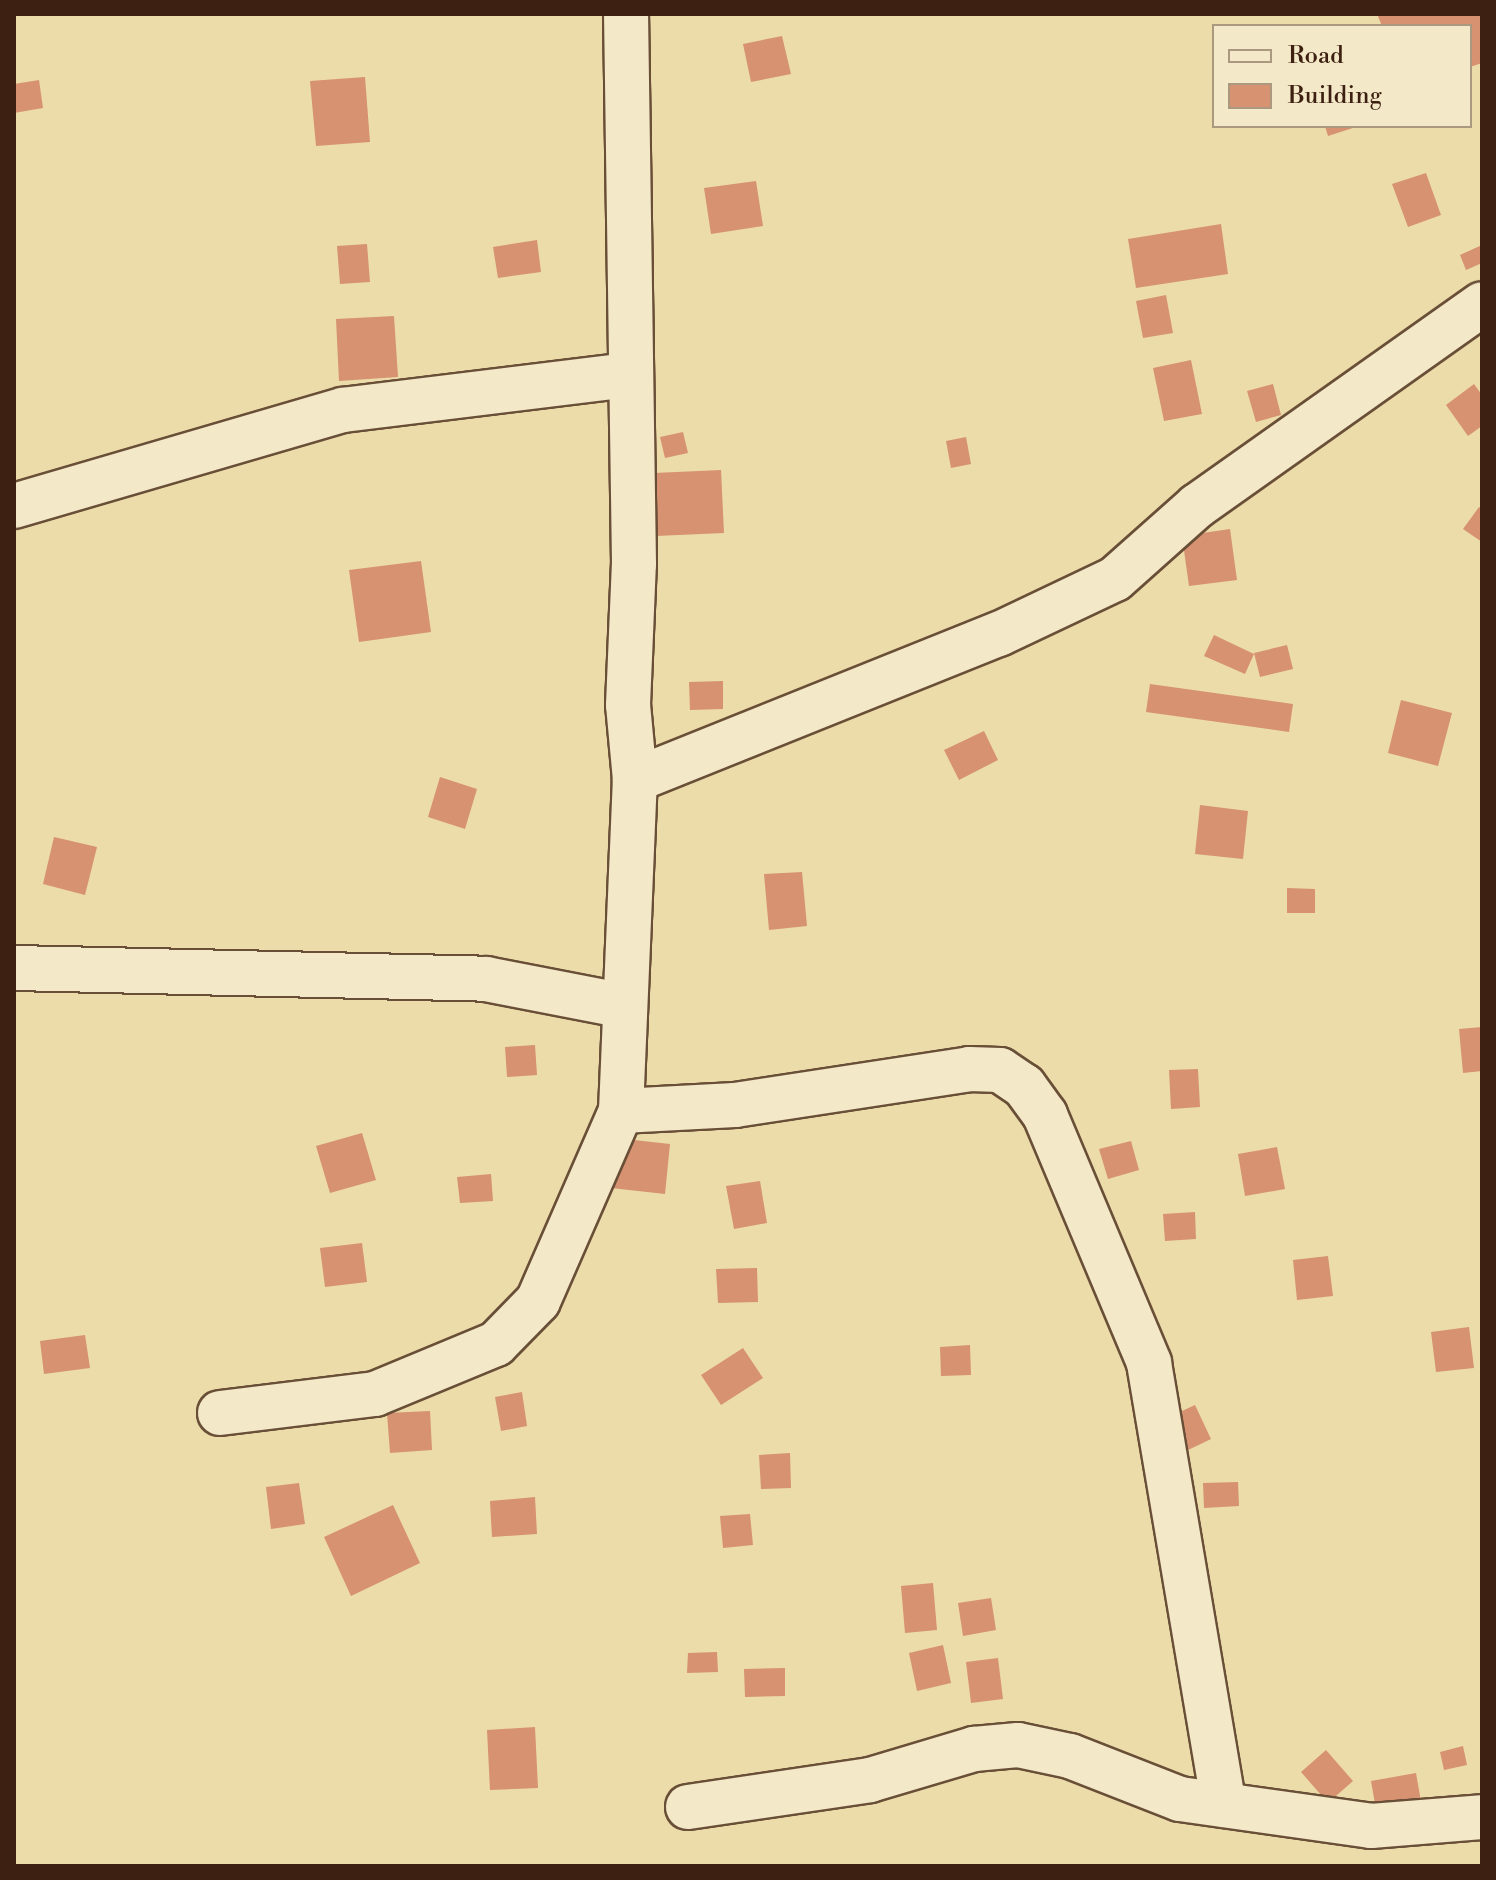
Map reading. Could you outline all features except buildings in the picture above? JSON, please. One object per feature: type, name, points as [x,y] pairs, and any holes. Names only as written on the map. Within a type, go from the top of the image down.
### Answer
[{"type":"street","points":[[220,1413],[375,1394],[496,1344],[538,1301],[621,1111],[620,1005],[635,780],[626,14]]},
{"type":"street","points":[[635,780],[999,634],[1115,579],[1197,506],[1482,304]]},
{"type":"street","points":[[14,506],[343,410],[628,375]]},
{"type":"street","points":[[14,968],[486,979],[620,1005]]},
{"type":"street","points":[[621,1111],[735,1105],[969,1069],[1000,1070],[1024,1086],[1045,1115],[1149,1363],[1224,1805]]},
{"type":"street","points":[[688,1807],[870,1780],[974,1749],[1018,1745],[1070,1756],[1180,1799],[1371,1826],[1482,1817]]}]
